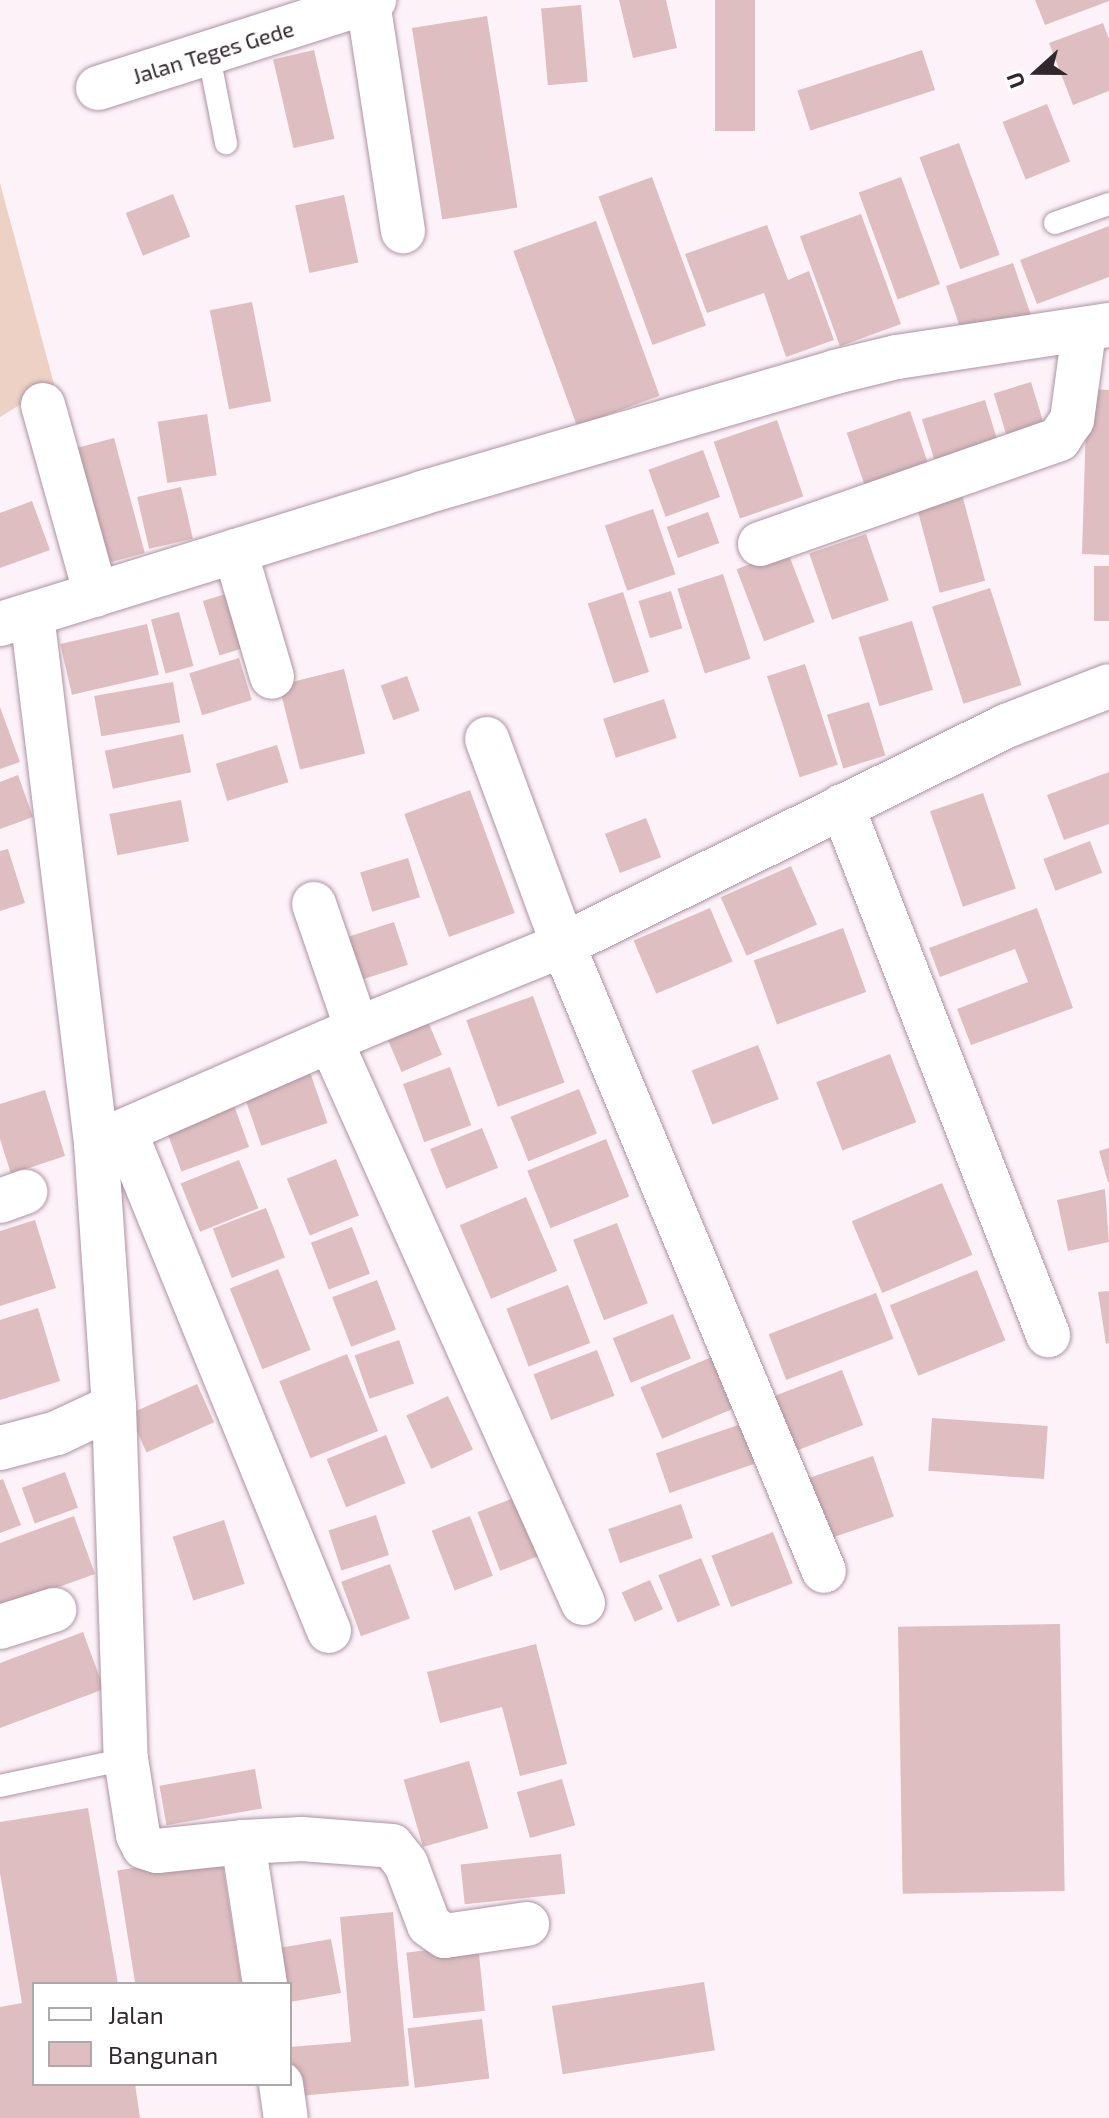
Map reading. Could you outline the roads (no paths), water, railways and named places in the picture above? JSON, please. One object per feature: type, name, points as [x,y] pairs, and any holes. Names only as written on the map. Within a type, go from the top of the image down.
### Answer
[{"type":"street","name":"Jalan Teges Gede","points":[[98,88],[371,1]]},
{"type":"street","points":[[371,1],[403,231]]},
{"type":"street","points":[[527,1924],[445,1936],[429,1925],[406,1864],[392,1846],[302,1839],[169,1851],[144,1847],[138,1835],[126,1759],[114,1406],[111,1138],[16,620],[235,551],[835,372],[946,349],[1096,328],[1072,420],[1059,439],[760,544]]},
{"type":"street","points":[[43,405],[96,595]]},
{"type":"street","points":[[235,551],[272,677]]},
{"type":"street","points":[[111,1138],[344,1035],[563,945],[1006,726],[1109,686]]},
{"type":"street","points":[[487,739],[563,945],[824,1571]]},
{"type":"street","points":[[842,806],[1048,1335]]},
{"type":"street","points":[[314,904],[344,1035],[583,1603]]},
{"type":"street","points":[[111,1138],[329,1631]]},
{"type":"street","points":[[0,1448],[57,1433],[114,1406]]},
{"type":"street","points":[[0,1627],[54,1610]]},
{"type":"street","points":[[243,1842],[265,1982]]},
{"type":"street","points":[[281,2086],[286,2118]]},
{"type":"lane","points":[[208,51],[226,143]]},
{"type":"lane","points":[[1055,223],[1109,204]]},
{"type":"lane","points":[[0,1786],[126,1759]]}]
